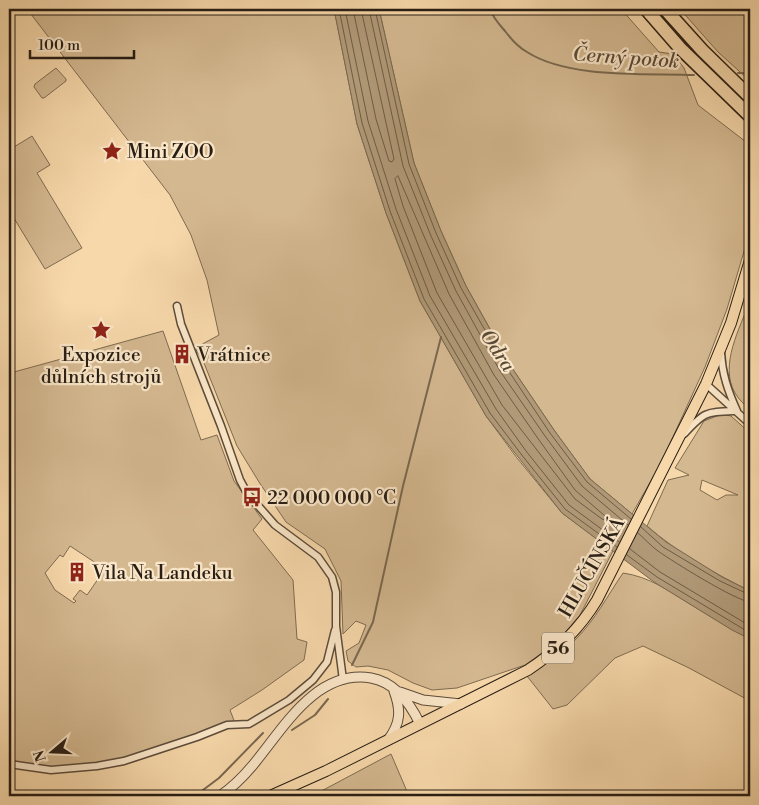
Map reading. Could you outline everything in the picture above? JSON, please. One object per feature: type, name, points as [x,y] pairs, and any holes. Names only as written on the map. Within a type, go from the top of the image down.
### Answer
[{"type":"highway","points":[[646,9],[680,48],[750,116]]},
{"type":"highway","points":[[665,9],[702,50],[750,96]]},
{"type":"main road","name":"HLUČÍNSKÁ","points":[[270,796],[528,670],[556,650],[584,621],[608,579],[706,384],[736,309],[750,260]]},
{"type":"street","points":[[177,306],[181,324],[240,480],[247,493],[275,525],[318,557],[332,577],[336,592],[336,626],[343,680]]},
{"type":"street","points":[[721,349],[723,374],[737,411]]},
{"type":"street","points":[[706,384],[750,424]]},
{"type":"street","points":[[680,438],[700,416],[713,412],[737,411]]},
{"type":"street","points":[[9,764],[51,770],[97,766],[124,761],[227,725],[249,724],[289,700],[313,680],[328,662],[336,626]]},
{"type":"street","points":[[220,796],[247,773],[287,721],[307,701],[321,690],[343,680],[358,677],[370,678],[423,700],[461,704]]},
{"type":"street","points":[[393,688],[408,704],[420,724]]},
{"type":"street","points":[[388,740],[396,728],[399,719],[398,704],[393,688]]},
{"type":"shaded area","points":[[27,9],[334,9],[357,124],[386,213],[420,301],[486,416],[517,458],[562,513],[613,551],[580,615],[556,643],[525,665],[457,688],[432,690],[388,670],[368,666],[356,667],[348,661],[346,651],[359,643],[366,625],[356,621],[343,634],[341,581],[325,549],[286,522],[259,482],[237,446],[204,363],[195,348],[219,335],[207,280],[191,235],[170,195]]},
{"type":"shaded area","points":[[379,9],[621,9],[659,52],[673,54],[684,68],[698,105],[750,145],[750,220],[745,248],[727,309],[705,367],[661,463],[632,514],[590,479],[554,430],[510,365],[466,286],[441,231],[414,163]]},
{"type":"shaded area","points":[[680,9],[750,9],[750,81],[718,52]]},
{"type":"shaded area","points":[[56,68],[66,81],[42,98],[34,87],[35,84]]},
{"type":"shaded area","points":[[32,136],[50,165],[37,173],[82,248],[45,269],[9,210],[9,193],[11,191],[9,186],[9,150]]},
{"type":"shaded area","points":[[750,301],[750,410],[735,393],[729,371],[733,347]]},
{"type":"shaded area","points":[[163,331],[201,440],[217,435],[234,481],[262,519],[253,530],[293,580],[297,639],[307,642],[304,660],[230,710],[235,723],[167,746],[121,759],[98,763],[51,767],[9,762],[9,372]],"holes":[[[70,546],[105,569],[87,595],[80,590],[73,599],[76,601],[74,603],[55,590],[45,573],[60,555],[63,557]]]},
{"type":"shaded area","points":[[722,414],[731,416],[750,433],[750,591],[697,562],[647,526],[668,480],[689,475],[675,468],[704,421]],"holes":[[[702,480],[738,495],[726,495],[717,500],[700,490]]]},
{"type":"shaded area","points":[[623,573],[658,585],[750,639],[750,701],[643,646],[615,658],[567,705],[553,709],[527,676],[559,654],[583,632]]},
{"type":"shaded area","points":[[391,754],[409,796],[312,796]]},
{"type":"water","name":"Odra","points":[[334,9],[379,9],[414,163],[441,231],[466,286],[510,365],[590,479],[666,542],[722,577],[750,591],[750,639],[654,582],[562,513],[486,416],[420,301],[386,213],[357,124]]},
{"type":"waterway","name":"Černý potok","points":[[490,9],[496,21],[515,43],[544,61],[586,71],[694,75]]},
{"type":"waterway","name":"Černý potok","points":[[738,73],[750,73]]},
{"type":"waterway","points":[[352,665],[373,622],[403,486],[441,337]]},
{"type":"waterway","points":[[292,730],[315,715],[328,699]]},
{"type":"waterway","points":[[195,796],[219,778],[263,733]]},
{"type":"place","name":"Mini ZOO","points":[[112,151]]},
{"type":"place","name":"Expozice důlních strojů","points":[[101,330]]},
{"type":"place","name":"Vrátnice","points":[[182,354]]},
{"type":"place","name":"22 000 000 °C","points":[[252,497]]},
{"type":"place","name":"Vila Na Landeku","points":[[77,572]]}]
